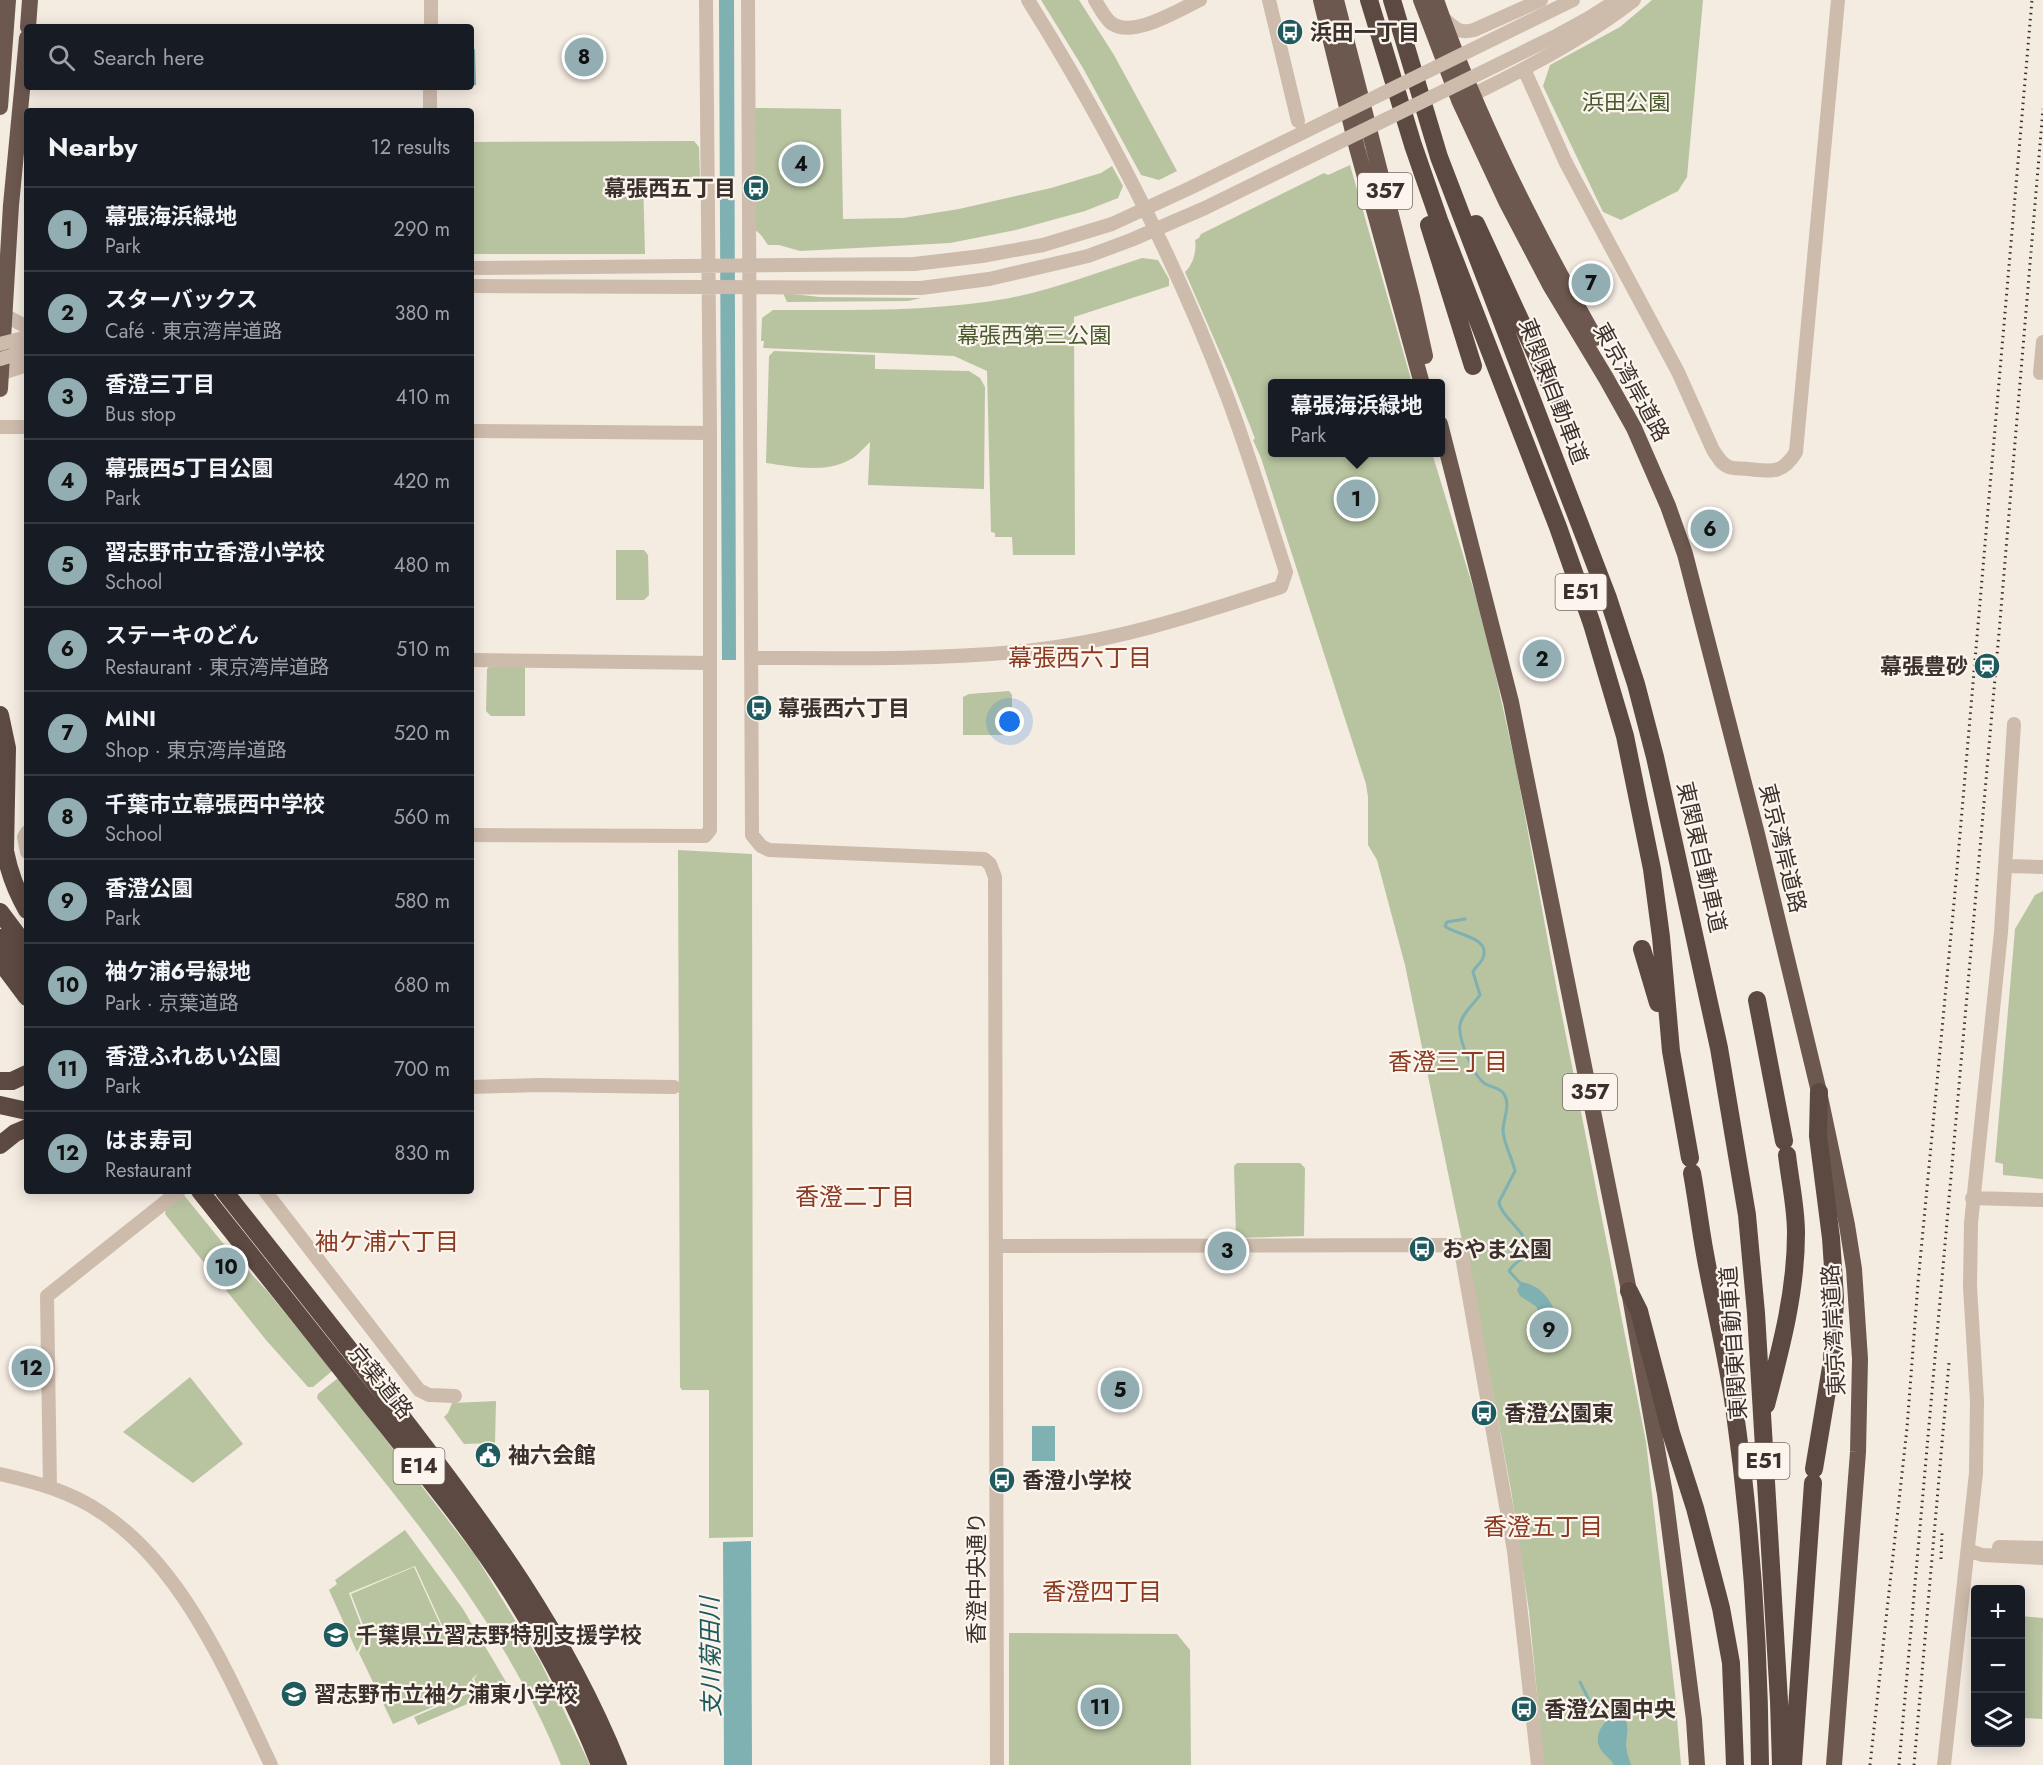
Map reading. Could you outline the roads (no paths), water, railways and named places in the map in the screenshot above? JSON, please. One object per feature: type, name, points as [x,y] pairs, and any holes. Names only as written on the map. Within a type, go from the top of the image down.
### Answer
[{"type":"highway","points":[[0,107],[8,0]]},
{"type":"highway","points":[[28,24],[30,0]]},
{"type":"highway","points":[[1321,0],[1360,160],[1421,379]]},
{"type":"highway","name":"357","points":[[1336,0],[1412,297],[1430,379]]},
{"type":"highway","name":"東関東自動車道","points":[[1369,0],[1413,145],[1443,231],[1558,527],[1592,624],[1616,706],[1639,799],[1652,869],[1661,937],[1671,1051],[1732,1395],[1743,1476],[1754,1599],[1760,1765]]},
{"type":"highway","name":"東関東自動車道","points":[[1392,0],[1439,157],[1608,598],[1636,684],[1719,1048],[1748,1215],[1756,1312],[1781,1765]]},
{"type":"highway","name":"東京湾岸道路","points":[[1421,0],[1459,100],[1527,244],[1634,428],[1668,506],[1685,554],[1757,834],[1819,1092],[1847,1225],[1855,1281],[1860,1359],[1857,1473],[1834,1765]]},
{"type":"highway","points":[[1436,0],[1472,95],[1530,219],[1643,427],[1682,530],[1685,554]]},
{"type":"highway","points":[[1,363],[11,205],[24,69]]},
{"type":"highway","points":[[1413,145],[1422,205],[1473,366]]},
{"type":"highway","points":[[1439,157],[1461,192],[1556,398]]},
{"type":"highway","name":"357","points":[[1445,445],[1511,702],[1629,1291],[1665,1494],[1694,1720],[1697,1765]]},
{"type":"highway","points":[[0,715],[6,748],[5,851],[14,884],[24,904]]},
{"type":"highway","points":[[0,885],[24,916]]},
{"type":"highway","points":[[0,912],[24,944]]},
{"type":"highway","points":[[0,938],[24,968]]},
{"type":"highway","points":[[1642,949],[1647,958],[1671,1051]]},
{"type":"highway","points":[[0,961],[24,993]]},
{"type":"highway","points":[[1757,1000],[1785,1148],[1796,1231],[1794,1276],[1787,1324],[1762,1421]]},
{"type":"highway","points":[[0,1081],[12,1081],[24,1075]]},
{"type":"highway","points":[[1793,1765],[1813,1476],[1830,1378],[1835,1297],[1831,1238],[1818,1136],[1819,1092]]},
{"type":"highway","points":[[0,1106],[24,1110]]},
{"type":"highway","points":[[0,1144],[24,1129]]},
{"type":"highway","points":[[191,1194],[229,1239],[263,1270]]},
{"type":"highway","name":"京葉道路","points":[[202,1194],[446,1501],[511,1591],[557,1673],[600,1765]]},
{"type":"highway","name":"京葉道路","points":[[226,1194],[452,1481],[512,1565],[566,1654],[589,1698],[618,1765]]},
{"type":"highway","points":[[1629,1291],[1639,1311],[1721,1608],[1731,1663],[1735,1765]]},
{"type":"street","points":[[431,0],[431,24]]},
{"type":"street","points":[[474,835],[705,836],[711,830],[712,267],[706,0]]},
{"type":"street","points":[[748,0],[745,266],[751,658],[959,656],[1017,652],[1081,643],[1181,620],[1281,587],[1286,572],[1241,436],[1227,396],[1165,248],[1142,199],[1064,57],[1028,0]]},
{"type":"street","points":[[1095,0],[1110,23],[1124,29],[1138,28],[1200,0]]},
{"type":"street","points":[[1269,0],[1298,121]]},
{"type":"street","points":[[1442,17],[1464,33],[1540,0]]},
{"type":"street","points":[[474,268],[914,264],[982,256],[1043,245],[1112,224],[1190,188],[1572,0]]},
{"type":"street","points":[[474,286],[921,288],[989,279],[1088,256],[1205,208],[1558,35],[1617,0]]},
{"type":"street","points":[[1472,95],[1524,69],[1603,22],[1634,0]]},
{"type":"street","points":[[1524,69],[1566,164],[1678,372],[1713,450],[1729,467],[1779,470],[1796,452],[1838,0]]},
{"type":"street","points":[[430,90],[430,108]]},
{"type":"street","points":[[4,315],[24,325]]},
{"type":"street","points":[[1,363],[24,340]]},
{"type":"street","points":[[2042,373],[2043,342]]},
{"type":"street","points":[[1,363],[24,352]]},
{"type":"street","points":[[1,363],[24,364]]},
{"type":"street","points":[[0,427],[24,427]]},
{"type":"street","points":[[474,431],[710,433]]},
{"type":"street","name":"香澄中央通り","points":[[751,658],[752,835],[760,846],[769,850],[795,852],[984,859],[994,870],[996,888],[997,1765]]},
{"type":"street","points":[[474,660],[710,663]]},
{"type":"street","points":[[1944,1765],[1976,1473],[1977,1401],[1970,1276],[1972,1198],[1996,992],[2014,724]]},
{"type":"street","points":[[2005,866],[2043,867]]},
{"type":"street","points":[[474,1087],[572,1085],[674,1087]]},
{"type":"street","points":[[50,1487],[48,1296],[175,1194]]},
{"type":"street","points":[[267,1194],[419,1390],[429,1395],[455,1396]]},
{"type":"street","points":[[1972,1198],[2043,1200]]},
{"type":"street","points":[[997,1246],[1460,1245],[1514,1551],[1538,1765]]},
{"type":"street","points":[[0,1474],[50,1487],[86,1503],[132,1536],[165,1573],[215,1647],[271,1765]]},
{"type":"street","points":[[1968,1550],[1981,1546],[2043,1548]]},
{"type":"street","points":[[1968,1550],[1982,1555],[2043,1558]]},
{"type":"water","points":[[719,0],[734,0],[736,660],[722,660]]},
{"type":"water","points":[[475,49],[476,85],[474,85]]},
{"type":"water","points":[[1521,1282],[1537,1288],[1550,1301],[1557,1326],[1555,1335],[1551,1338],[1546,1337],[1535,1325],[1539,1319],[1537,1307],[1520,1296],[1517,1290]]},
{"type":"water","points":[[1032,1426],[1055,1426],[1055,1461],[1032,1461]]},
{"type":"water","points":[[751,1541],[752,1765],[724,1765],[723,1542]]},
{"type":"water","points":[[1616,1714],[1625,1719],[1627,1723],[1626,1746],[1631,1765],[1614,1765],[1599,1745],[1600,1729]]},
{"type":"waterway","points":[[1465,919],[1447,922],[1445,926],[1478,942],[1483,946],[1484,952],[1482,960],[1473,972],[1480,995],[1463,1017],[1460,1031],[1475,1073],[1484,1083],[1502,1092],[1506,1098],[1507,1107],[1503,1131],[1515,1171],[1499,1202],[1504,1213],[1527,1244],[1529,1252],[1509,1271],[1522,1285]]},
{"type":"waterway","points":[[1580,1682],[1590,1702],[1610,1717]]},
{"type":"railway","points":[[1870,1765],[1907,1428],[2032,0]]},
{"type":"railway","points":[[1899,1765],[2043,109]]},
{"type":"railway","points":[[1914,1765],[1949,1363]]},
{"type":"railway","points":[[1941,1559],[1942,1532]]},
{"type":"place","name":"浜田一丁目","points":[[1290,32]]},
{"type":"place","name":"千葉市立幕張西中学校","points":[[584,57]]},
{"type":"place","name":"幕張西5丁目公園","points":[[801,164]]},
{"type":"place","name":"幕張西五丁目","points":[[756,188]]},
{"type":"place","name":"MINI","points":[[1591,283]]},
{"type":"place","name":"幕張海浜緑地","points":[[1356,499]]},
{"type":"place","name":"ステーキのどん","points":[[1710,529]]},
{"type":"place","name":"スターバックス","points":[[1542,659]]},
{"type":"place","name":"幕張豊砂","points":[[1987,666]]},
{"type":"place","name":"幕張西六丁目","points":[[759,708]]},
{"type":"place","name":"おやま公園","points":[[1422,1249]]},
{"type":"place","name":"香澄三丁目","points":[[1227,1251]]},
{"type":"place","name":"袖ケ浦６号緑地","points":[[226,1267]]},
{"type":"place","name":"香澄公園","points":[[1549,1330]]},
{"type":"place","name":"はま寿司","points":[[31,1368]]},
{"type":"place","name":"習志野市立香澄小学校","points":[[1120,1390]]},
{"type":"place","name":"香澄公園東","points":[[1484,1413]]},
{"type":"place","name":"袖六会館","points":[[488,1455]]},
{"type":"place","name":"香澄小学校","points":[[1002,1480]]},
{"type":"place","name":"千葉県立習志野特別支援学校","points":[[336,1635]]},
{"type":"place","name":"習志野市立袖ケ浦東小学校","points":[[294,1694]]},
{"type":"place","name":"香澄ふれあい公園","points":[[1100,1707]]},
{"type":"place","name":"香澄公園中央","points":[[1524,1709]]},
{"type":"district","name":"幕張西六丁目","points":[[1080,658]]},
{"type":"district","name":"香澄三丁目","points":[[1448,1062]]},
{"type":"district","name":"香澄二丁目","points":[[855,1197]]},
{"type":"district","name":"袖ケ浦六丁目","points":[[387,1242]]},
{"type":"district","name":"香澄五丁目","points":[[1543,1527]]},
{"type":"district","name":"香澄四丁目","points":[[1102,1592]]},
{"type":"park label","name":"浜田公園","points":[[1626,102]]},
{"type":"park label","name":"幕張西第三公園","points":[[1034,335]]},
{"type":"water label","name":"支川菊田川","points":[[711,1657]]}]
